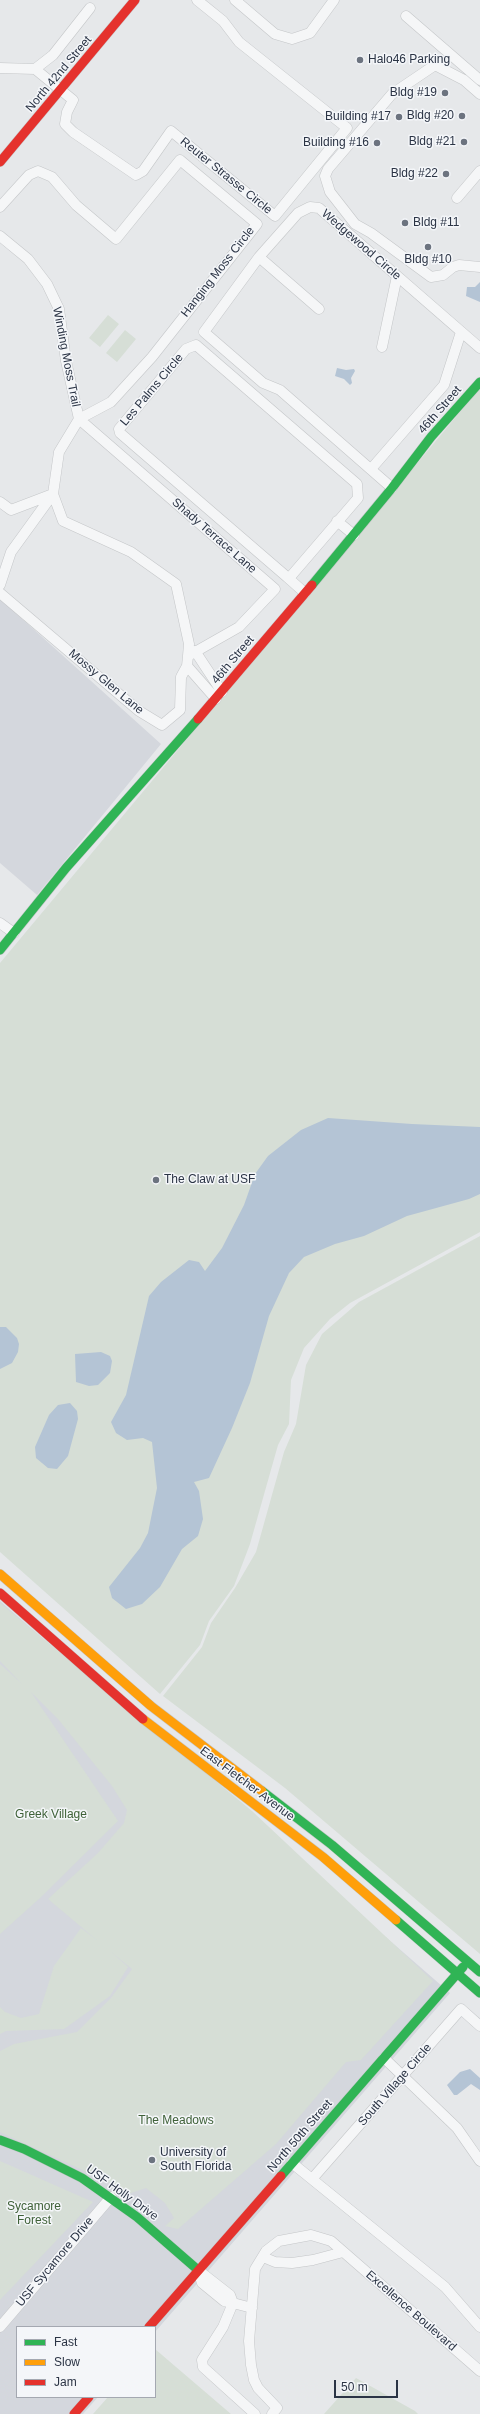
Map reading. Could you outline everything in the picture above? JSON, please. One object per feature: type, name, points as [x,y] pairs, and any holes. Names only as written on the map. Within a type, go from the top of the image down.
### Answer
[{"type":"street","name":"North 42nd Street","points":[[0,162],[61,91],[135,0]]},
{"type":"street","name":"Reuter Strasse Circle","points":[[61,91],[74,100],[67,112],[65,124],[73,132],[136,175],[143,171],[171,131],[275,216],[347,128],[239,42],[223,21],[197,0]]},
{"type":"street","points":[[235,0],[275,34],[292,39],[310,33],[334,0]]},
{"type":"street","points":[[35,69],[53,55],[90,8]]},
{"type":"street","points":[[406,16],[480,80]]},
{"type":"street","points":[[480,94],[464,80],[435,65],[392,94],[328,168],[325,176],[330,192],[354,224],[372,233],[431,277],[443,275],[460,265],[480,267]]},
{"type":"street","points":[[0,68],[35,69],[61,91]]},
{"type":"street","name":"Hanging Moss Circle","points":[[0,207],[29,175],[38,171],[52,177],[76,205],[116,239],[180,160],[257,224],[152,356],[111,402],[79,419]]},
{"type":"street","points":[[457,198],[480,171]]},
{"type":"street","name":"Wedgewood Circle","points":[[196,345],[259,257],[298,213],[310,207],[319,208],[480,348]]},
{"type":"street","name":"Winding Moss Trail","points":[[0,236],[28,259],[47,284],[59,309],[66,361],[79,419],[59,452],[53,494]]},
{"type":"street","points":[[259,257],[319,309]]},
{"type":"street","points":[[382,347],[397,276]]},
{"type":"street","points":[[204,332],[263,383],[280,390],[392,488]]},
{"type":"street","points":[[371,470],[444,385],[462,332]]},
{"type":"street","name":"Les Palms Circle","points":[[287,577],[291,576],[358,498],[357,484],[196,345],[186,349],[119,429],[120,433],[305,593]]},
{"type":"street","name":"46th Street","points":[[0,950],[66,868],[219,695],[354,535],[431,437],[480,382]]},
{"type":"street","name":"Shady Terrace Lane","points":[[79,419],[275,589],[239,627],[194,652]]},
{"type":"street","points":[[0,502],[11,510],[53,494]]},
{"type":"street","points":[[0,585],[11,552],[53,494]]},
{"type":"street","name":"Mossy Glen Lane","points":[[0,592],[139,711],[162,725],[180,710],[181,677],[194,652],[189,644],[176,584],[131,552],[63,521],[53,494]]},
{"type":"street","points":[[337,521],[354,535]]},
{"type":"street","points":[[194,652],[219,695]]},
{"type":"street","points":[[187,666],[219,695]]},
{"type":"street","points":[[0,923],[14,934]]},
{"type":"street","name":"East Fletcher Avenue","points":[[0,1574],[151,1706],[332,1845],[480,1972]]},
{"type":"street","name":"East Fletcher Avenue","points":[[0,1593],[158,1732],[322,1857],[480,1993]]},
{"type":"street","name":"North 50th Street","points":[[150,2326],[468,1961]]},
{"type":"street","name":"South Village Circle","points":[[312,2179],[404,2076],[461,2009],[480,2026]]},
{"type":"street","points":[[384,2058],[457,2128],[480,2161]]},
{"type":"street","name":"USF Holly Drive","points":[[0,2140],[51,2162],[111,2197],[198,2270]]},
{"type":"street","points":[[292,2163],[445,2287],[480,2327]]},
{"type":"street","name":"USF Sycamore Drive","points":[[0,2327],[111,2197]]},
{"type":"street","name":"Excellence Boulevard","points":[[272,2414],[277,2408],[258,2388],[254,2380],[249,2341],[255,2269],[263,2257],[279,2241],[311,2235],[323,2237],[343,2252],[480,2371]]},
{"type":"street","points":[[263,2257],[275,2262],[292,2263],[313,2260],[343,2252]]},
{"type":"street","points":[[198,2270],[202,2283],[224,2301],[252,2308]]},
{"type":"street","points":[[234,2303],[223,2327],[202,2360],[203,2367],[255,2414]]},
{"type":"street","points":[[74,2414],[88,2398]]},
{"type":"shaded area","points":[[0,599],[161,744],[37,895],[0,863]]},
{"type":"shaded area","name":"University of South Florida","points":[[0,1601],[450,1993],[156,2331],[156,2326],[16,2326],[16,2398],[97,2398],[83,2414],[0,2414]]},
{"type":"green space","points":[[108,315],[119,324],[100,347],[89,338]]},
{"type":"green space","points":[[125,330],[136,339],[117,362],[106,353]]},
{"type":"green space","points":[[480,388],[480,1232],[350,1303],[330,1319],[304,1348],[291,1380],[289,1424],[278,1445],[250,1544],[234,1586],[209,1621],[200,1645],[160,1694],[0,1552],[0,963]]},
{"type":"green space","points":[[480,1236],[480,1954],[285,1788],[163,1696],[202,1647],[211,1623],[235,1588],[256,1552],[284,1452],[296,1424],[306,1365],[322,1334],[359,1302]]},
{"type":"green space","name":"University of South Florida","points":[[0,1603],[252,1811],[433,1981],[361,2060],[346,2062],[276,2144],[178,2229],[165,2226],[174,2218],[165,2203],[146,2188],[125,2195],[113,2184],[0,2132],[0,2051],[14,2044],[77,2032],[111,1998],[132,1969],[110,1951],[128,1967],[110,1996],[64,2029],[6,2031],[0,2034],[0,2007],[5,2012],[21,2018],[39,2014],[54,1966],[81,1928],[98,1941],[48,1899],[98,1853],[124,1823],[127,1810],[112,1786],[58,1719],[31,1692],[118,1821],[40,1898],[0,1934],[0,1664],[22,1684],[0,1661]]},
{"type":"green space","name":"Sycamore Forest","points":[[0,2161],[93,2202],[0,2300]]},
{"type":"green space","points":[[156,2350],[231,2414],[93,2414],[107,2398],[156,2398]]},
{"type":"green space","points":[[356,2378],[415,2411],[418,2414],[324,2414]]},
{"type":"water","points":[[480,282],[480,302],[466,296],[467,287],[475,287]]},
{"type":"water","points":[[337,368],[346,370],[354,369],[355,371],[351,378],[352,383],[350,385],[344,379],[335,376]]},
{"type":"water","points":[[328,1118],[480,1127],[480,1194],[469,1199],[407,1216],[364,1236],[335,1244],[304,1257],[289,1273],[269,1316],[250,1383],[232,1428],[209,1478],[194,1482],[199,1491],[203,1519],[198,1536],[182,1549],[160,1587],[142,1604],[126,1609],[112,1598],[109,1587],[140,1548],[148,1533],[157,1488],[152,1442],[143,1438],[127,1440],[116,1433],[111,1422],[126,1395],[149,1296],[161,1282],[189,1260],[199,1262],[205,1271],[222,1248],[244,1205],[255,1174],[268,1156],[301,1130]]},
{"type":"water","points":[[0,1327],[6,1327],[17,1338],[19,1344],[18,1352],[12,1363],[0,1369]]},
{"type":"water","points":[[101,1352],[110,1356],[112,1361],[110,1373],[98,1385],[89,1386],[76,1382],[75,1354]]},
{"type":"water","points":[[70,1403],[77,1411],[78,1419],[68,1456],[57,1469],[48,1468],[36,1458],[35,1447],[49,1415],[58,1405]]},
{"type":"water","points":[[470,2069],[480,2078],[480,2090],[471,2084],[457,2095],[454,2095],[447,2085],[460,2072]]},
{"type":"traffic: fast","points":[[312,585],[392,488],[431,437],[480,382]]},
{"type":"traffic: fast","points":[[0,950],[66,868],[198,719]]},
{"type":"traffic: fast","points":[[262,1791],[332,1845],[480,1972]]},
{"type":"traffic: fast","points":[[396,1920],[480,1993]]},
{"type":"traffic: fast","points":[[281,2176],[463,1967]]},
{"type":"traffic: fast","points":[[0,2140],[24,2149],[82,2178],[137,2217],[198,2270]]},
{"type":"traffic: slow","points":[[0,1574],[151,1706],[262,1791]]},
{"type":"traffic: slow","points":[[143,1719],[323,1857],[396,1920]]},
{"type":"traffic: jam","points":[[0,162],[135,0]]},
{"type":"traffic: jam","points":[[198,719],[312,585]]},
{"type":"traffic: jam","points":[[0,1593],[143,1719]]},
{"type":"traffic: jam","points":[[150,2326],[281,2176]]},
{"type":"traffic: jam","points":[[74,2414],[88,2398]]},
{"type":"place","name":"Halo46 Parking","points":[[360,60]]},
{"type":"place","name":"Bldg #19","points":[[445,93]]},
{"type":"place","name":"Bldg #20","points":[[462,116]]},
{"type":"place","name":"Building #17","points":[[399,117]]},
{"type":"place","name":"Bldg #21","points":[[464,142]]},
{"type":"place","name":"Building #16","points":[[377,143]]},
{"type":"place","name":"Bldg #22","points":[[446,174]]},
{"type":"place","name":"Bldg #11","points":[[405,223]]},
{"type":"place","name":"Bldg #10","points":[[428,247]]},
{"type":"place","name":"The Claw at USF","points":[[156,1180]]},
{"type":"place","name":"University of South Florida","points":[[152,2160]]},
{"type":"park label","name":"Greek Village","points":[[51,1815]]},
{"type":"park label","name":"The Meadows","points":[[176,2121]]}]
